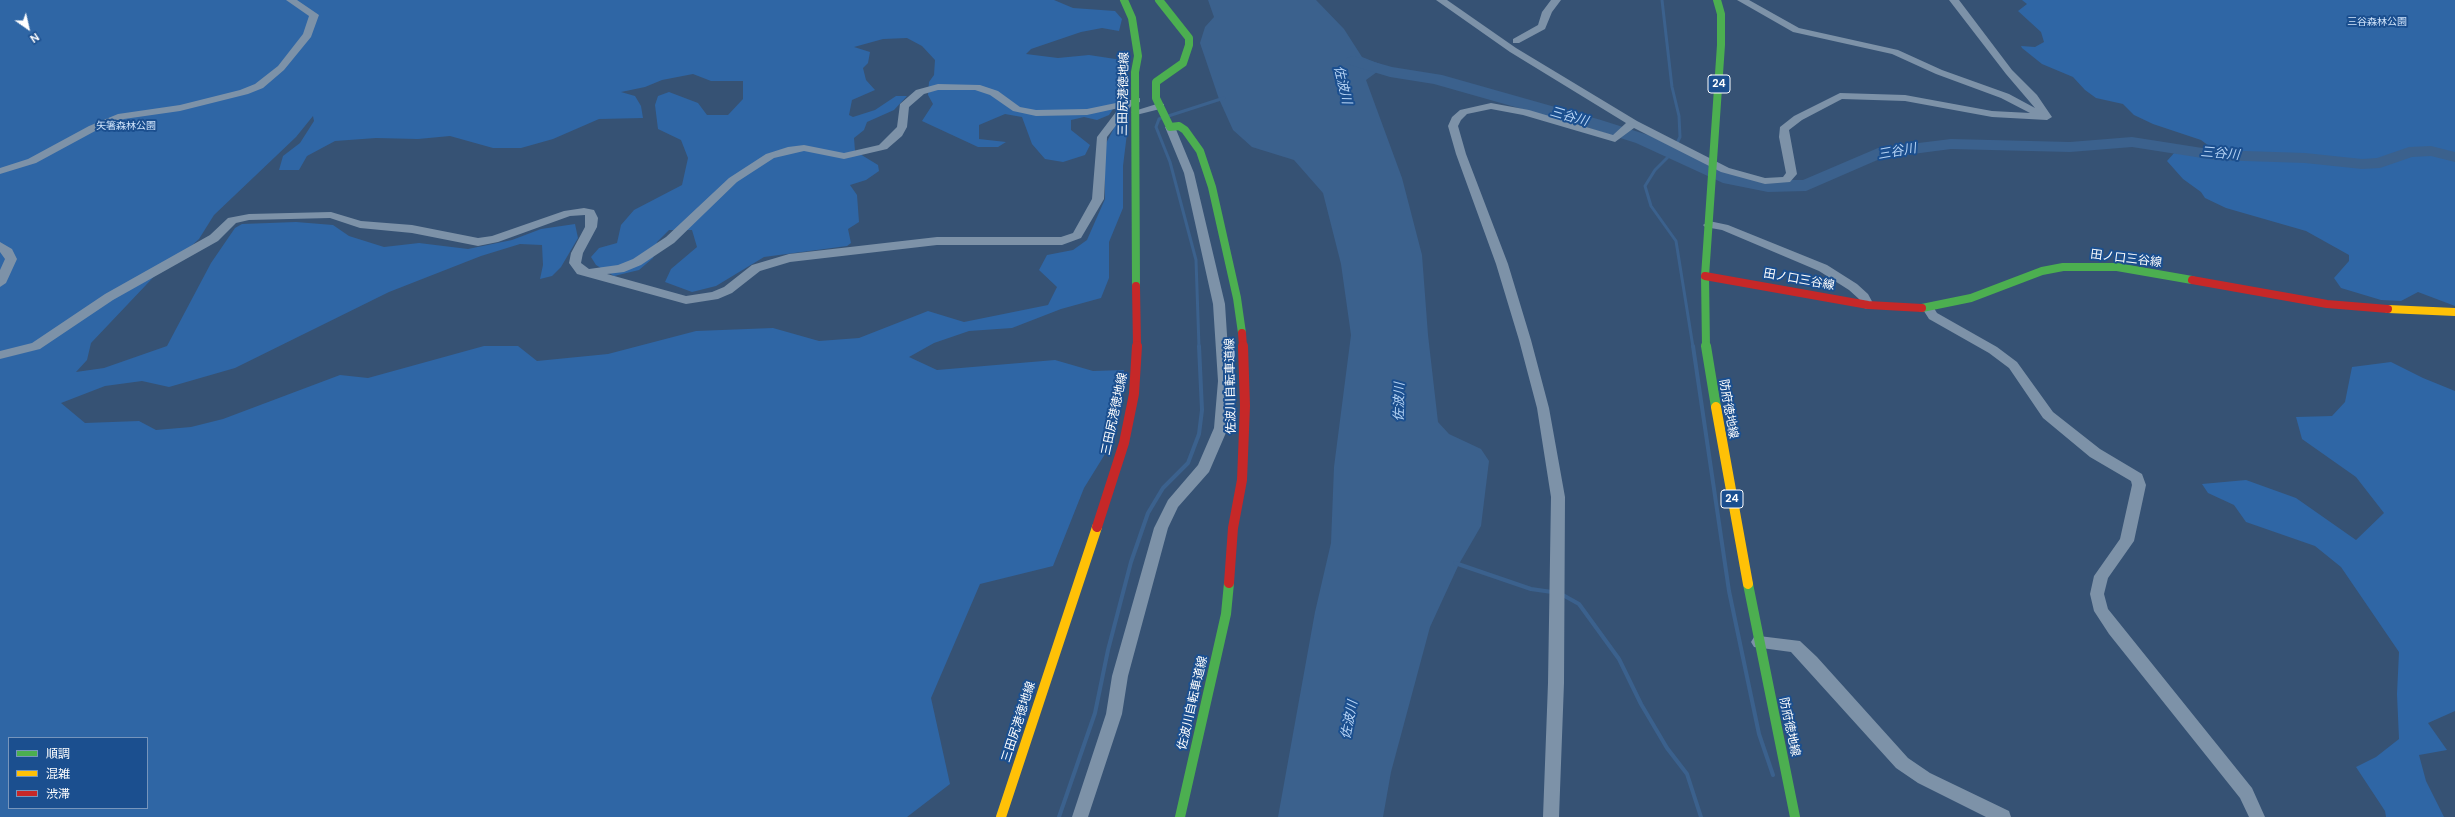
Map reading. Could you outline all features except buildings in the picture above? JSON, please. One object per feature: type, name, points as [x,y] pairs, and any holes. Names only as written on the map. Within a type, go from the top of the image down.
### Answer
[{"type":"main road","name":"三田尻港徳地線","points":[[1001,817],[1103,510],[1124,443],[1134,394],[1137,365],[1136,112],[1132,102],[1138,56],[1137,40],[1132,18],[1124,0]]},
{"type":"main road","points":[[1159,0],[1189,38],[1187,56],[1183,63],[1156,82],[1156,98],[1169,125]]},
{"type":"main road","name":"防府徳地線","points":[[1717,0],[1721,14],[1721,44],[1714,166],[1705,276],[1706,350],[1759,642],[1795,817]]},
{"type":"main road","name":"佐波川自転車道線","points":[[1169,125],[1179,126],[1185,130],[1200,151],[1212,187],[1237,298],[1243,343],[1245,406],[1242,480],[1233,528],[1226,614],[1180,817]]},
{"type":"main road","name":"田ノ口三谷線","points":[[1705,276],[1868,305],[1928,308],[1971,298],[2042,271],[2063,267],[2117,267],[2327,304],[2419,311],[2455,312]]},
{"type":"street","points":[[0,170],[32,162],[93,128],[122,116],[180,108],[244,92],[259,86],[281,68],[308,35],[314,15],[291,0]]},
{"type":"street","points":[[1441,0],[1534,63],[1626,129],[1714,166],[1733,173],[1765,181],[1786,180],[1792,174],[1784,137],[1784,129],[1798,118],[1840,96],[1905,98],[1992,114],[2047,117]]},
{"type":"street","points":[[1456,0],[1516,41],[1532,55],[1536,61],[1534,63]]},
{"type":"street","points":[[1516,41],[1542,27],[1547,12],[1556,0]]},
{"type":"street","points":[[1742,0],[1796,30],[1894,52],[1938,72],[2005,96],[2047,117]]},
{"type":"street","points":[[1954,0],[2009,72],[2032,97],[2047,117]]},
{"type":"street","points":[[581,272],[604,272],[620,269],[637,262],[670,240],[733,180],[770,156],[788,150],[804,148],[844,156],[864,153],[883,147],[898,134],[902,127],[904,106],[920,92],[938,87],[976,88],[994,93],[1017,109],[1036,113],[1086,112],[1132,102]]},
{"type":"street","points":[[0,355],[36,346],[52,337],[109,297],[205,244],[222,231],[226,224],[240,218],[313,214],[331,215],[360,224],[425,230],[461,240],[478,242],[494,239],[568,213],[584,211],[590,212],[592,218],[591,227],[577,253],[575,263],[581,272],[686,300],[700,300],[714,296],[728,290],[756,268],[789,258],[937,241],[1062,241],[1077,235],[1098,199],[1102,136],[1132,102]]},
{"type":"street","points":[[1551,817],[1556,684],[1558,497],[1543,408],[1525,340],[1502,264],[1461,154],[1454,126],[1456,119],[1464,112],[1491,106],[1525,112],[1608,138],[1615,139],[1626,129]]},
{"type":"street","points":[[1136,112],[1161,108]]},
{"type":"street","points":[[1080,817],[1114,714],[1120,676],[1161,528],[1173,504],[1204,468],[1221,428],[1224,381],[1219,304],[1190,173],[1169,125]]},
{"type":"street","points":[[1709,225],[1724,227],[1823,268],[1853,287],[1864,297],[1868,305]]},
{"type":"street","points":[[0,246],[8,252],[11,259],[0,283]]},
{"type":"street","points":[[1928,308],[1933,316],[1993,350],[2014,365],[2048,415],[2095,453],[2138,478],[2139,485],[2128,541],[2101,576],[2097,594],[2101,612],[2246,793],[2258,817]]},
{"type":"street","points":[[1759,642],[1795,646],[1812,662],[1902,763],[1924,778],[2003,817]]},
{"type":"green space","name":"矢箸森林公園","points":[[0,0],[1054,0],[1073,8],[1115,11],[1122,19],[1119,31],[1102,28],[1081,32],[1031,49],[1026,54],[1058,58],[1089,55],[1122,60],[1126,67],[1125,96],[1117,103],[1109,115],[1097,120],[1084,117],[1071,120],[1071,130],[1090,145],[1085,155],[1063,162],[1045,159],[1032,144],[1022,117],[1005,114],[979,125],[979,139],[1006,142],[998,147],[978,147],[922,121],[933,104],[928,95],[929,82],[934,75],[935,60],[922,46],[907,38],[883,39],[854,47],[870,52],[868,63],[863,68],[866,80],[875,90],[852,100],[849,115],[853,117],[875,110],[896,96],[907,96],[894,110],[867,122],[864,130],[854,138],[855,151],[878,165],[879,171],[866,180],[850,185],[857,195],[859,222],[848,229],[851,243],[847,246],[764,257],[716,286],[692,292],[665,282],[671,269],[697,247],[692,230],[669,230],[657,242],[653,258],[639,270],[614,276],[596,265],[591,257],[599,248],[617,243],[621,225],[634,210],[682,185],[688,158],[681,140],[658,129],[655,105],[658,96],[669,92],[698,103],[707,115],[728,115],[743,99],[743,81],[711,81],[693,74],[662,80],[645,87],[621,92],[635,96],[641,106],[643,118],[599,119],[553,139],[521,148],[493,148],[450,136],[418,139],[376,138],[335,141],[307,156],[299,170],[279,170],[283,156],[300,143],[314,121],[313,116],[296,137],[214,215],[199,239],[164,266],[91,343],[87,360],[76,372],[104,368],[167,346],[211,263],[235,228],[242,224],[296,222],[333,225],[349,236],[384,247],[419,243],[468,249],[512,240],[541,229],[575,224],[578,238],[561,267],[552,276],[540,279],[543,265],[542,245],[520,244],[481,256],[389,292],[235,368],[169,387],[142,381],[105,386],[61,403],[85,423],[139,421],[156,430],[191,427],[223,419],[340,375],[368,378],[484,346],[518,346],[537,361],[608,354],[696,331],[773,328],[819,341],[859,338],[928,311],[964,322],[1048,305],[1057,287],[1039,270],[1047,255],[1073,250],[1087,240],[1105,199],[1105,145],[1121,115],[1129,117],[1123,166],[1123,208],[1109,242],[1109,278],[1101,298],[1061,309],[1012,328],[969,331],[934,343],[909,357],[937,370],[1055,360],[1093,371],[1124,370],[1110,446],[1084,488],[1053,566],[980,584],[931,698],[950,784],[907,817],[0,817]]},
{"type":"green space","name":"三谷森林公園","points":[[2022,0],[2455,0],[2455,306],[2418,292],[2401,301],[2381,300],[2341,288],[2334,278],[2349,261],[2349,255],[2306,231],[2226,208],[2205,198],[2201,192],[2183,179],[2167,161],[2175,152],[2199,155],[2210,154],[2209,146],[2201,140],[2153,124],[2134,115],[2123,104],[2096,98],[2085,90],[2073,77],[2042,64],[2021,46],[2035,47],[2044,42],[2041,32],[2018,11],[2027,4]]},
{"type":"green space","points":[[2391,362],[2423,378],[2455,391],[2455,711],[2428,723],[2447,750],[2419,755],[2426,781],[2444,817],[2386,817],[2385,811],[2356,767],[2376,757],[2399,739],[2397,694],[2399,652],[2341,567],[2315,546],[2246,522],[2234,505],[2208,493],[2202,484],[2246,480],[2296,498],[2356,540],[2384,513],[2356,477],[2302,439],[2296,417],[2332,416],[2345,402],[2352,367]]},
{"type":"water","name":"佐波川","points":[[1208,0],[1316,0],[1344,29],[1362,57],[1385,66],[1366,80],[1402,178],[1422,255],[1428,335],[1438,422],[1449,434],[1481,449],[1489,461],[1481,526],[1459,564],[1430,627],[1391,772],[1383,817],[1278,817],[1315,612],[1331,543],[1334,467],[1351,335],[1341,264],[1323,193],[1294,160],[1252,147],[1233,130],[1219,99],[1200,43],[1205,27],[1214,17]]},
{"type":"waterway","points":[[1662,0],[1672,87],[1679,116],[1680,137],[1672,153],[1655,170],[1645,186],[1651,206],[1676,241],[1693,347]]},
{"type":"waterway","name":"三谷川","points":[[1353,61],[1390,72],[1436,79],[1595,124],[1642,139],[1729,179],[1768,186],[1806,185],[1878,153],[1951,144],[2070,147],[2132,142],[2215,155],[2305,158],[2362,164],[2380,163],[2409,152],[2431,151],[2455,157]]},
{"type":"waterway","points":[[1199,347],[1196,260],[1170,162],[1156,127],[1159,119],[1224,98]]},
{"type":"waterway","points":[[1059,817],[1095,713],[1108,650],[1131,562],[1148,513],[1163,488],[1188,463],[1199,434],[1202,410],[1199,346]]},
{"type":"waterway","points":[[1693,346],[1729,591],[1759,734],[1773,775]]},
{"type":"waterway","points":[[1455,563],[1531,589],[1552,592]]},
{"type":"waterway","points":[[1561,594],[1579,604],[1619,659],[1641,704],[1667,748],[1687,774],[1701,817]]},
{"type":"traffic: fast","points":[[1124,0],[1132,18],[1138,56],[1135,72],[1136,286]]},
{"type":"traffic: fast","points":[[1159,0],[1189,38],[1189,45],[1183,63],[1156,82],[1156,98],[1170,127],[1179,126],[1185,130],[1200,151],[1212,187],[1237,298],[1242,333]]},
{"type":"traffic: fast","points":[[1716,407],[1706,350],[1705,276],[1721,45],[1721,14],[1717,0]]},
{"type":"traffic: fast","points":[[1922,308],[1971,298],[2042,271],[2063,267],[2117,267],[2192,280]]},
{"type":"traffic: fast","points":[[1180,817],[1226,614],[1229,583]]},
{"type":"traffic: fast","points":[[1748,584],[1795,817]]},
{"type":"traffic: slow","points":[[2388,309],[2455,312]]},
{"type":"traffic: slow","points":[[1716,407],[1748,584]]},
{"type":"traffic: slow","points":[[1001,817],[1097,527]]},
{"type":"traffic: jam","points":[[1705,276],[1868,305],[1922,308]]},
{"type":"traffic: jam","points":[[2192,280],[2327,304],[2388,309]]},
{"type":"traffic: jam","points":[[1097,527],[1124,443],[1134,394],[1137,365],[1136,286]]},
{"type":"traffic: jam","points":[[1229,583],[1233,528],[1242,480],[1245,406],[1242,333]]}]
